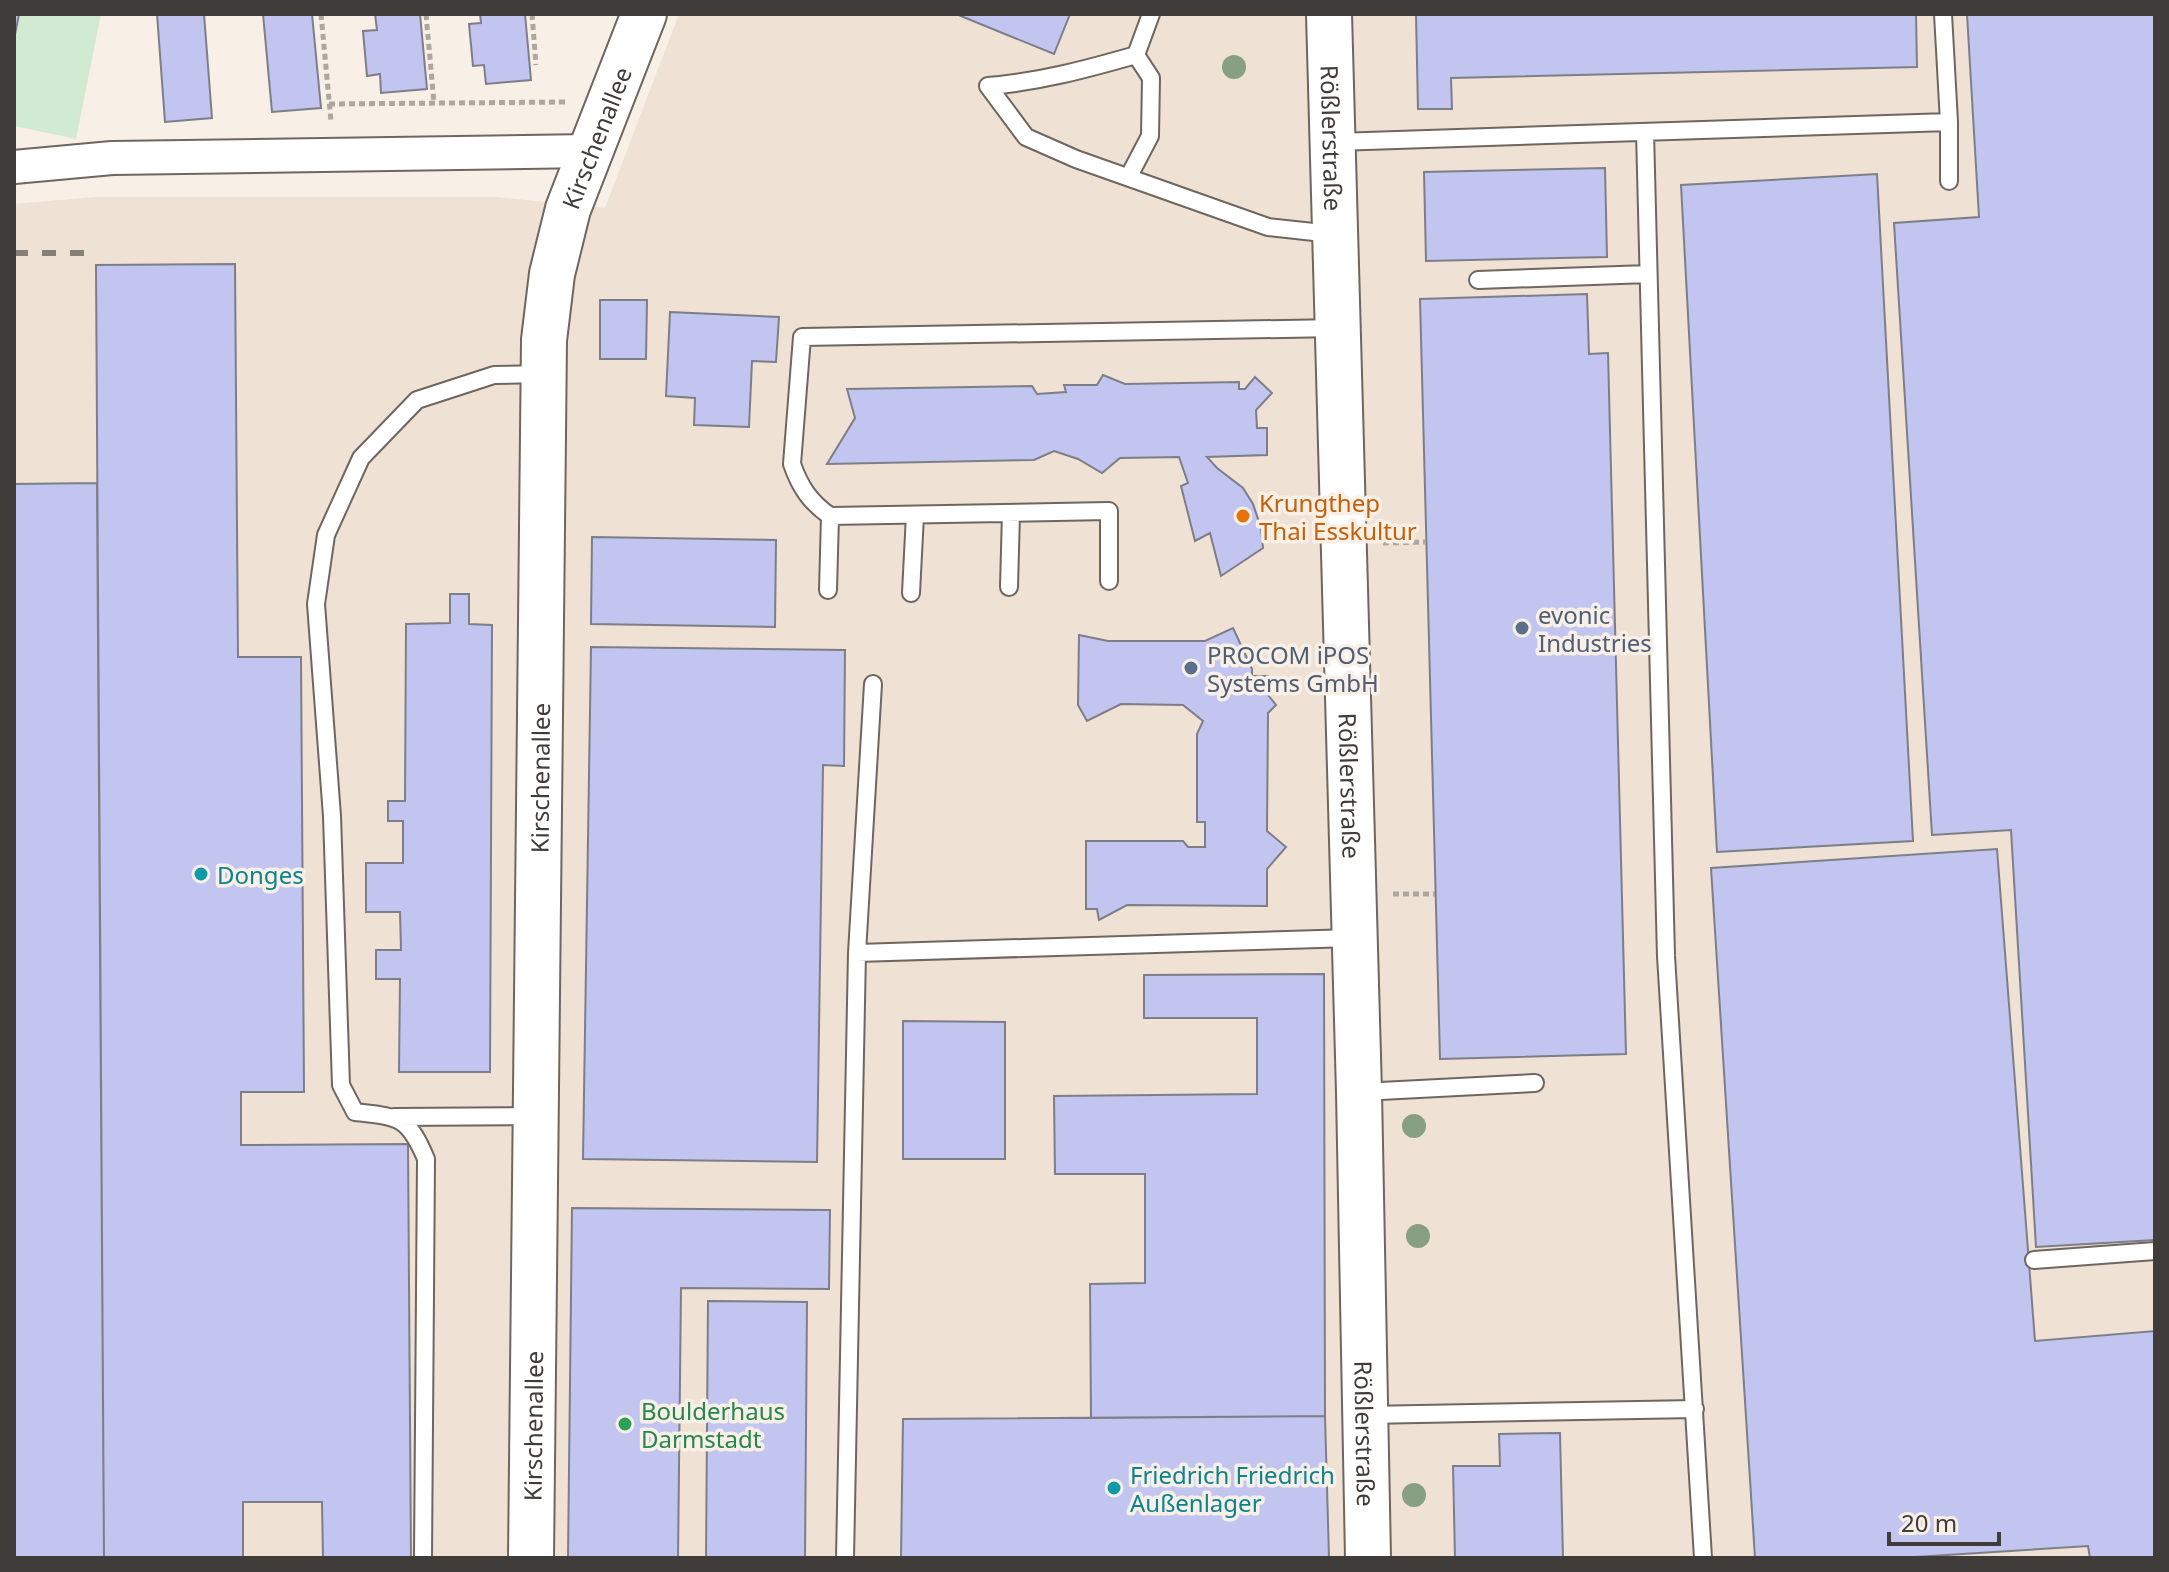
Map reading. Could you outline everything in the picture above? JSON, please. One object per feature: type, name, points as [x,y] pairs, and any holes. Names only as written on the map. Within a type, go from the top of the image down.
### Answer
[{"type":"main road","name":"Kirschenallee","points":[[531,1558],[544,340],[552,274],[568,209],[644,14]]},
{"type":"main road","name":"Rößlerstraße","points":[[1329,14],[1359,1092],[1368,1558]]},
{"type":"street","points":[[14,167],[112,158],[589,151]]},
{"type":"lane","points":[[1136,55],[1151,14]]},
{"type":"lane","points":[[1943,14],[1949,181]]},
{"type":"lane","points":[[1136,55],[1071,74],[1021,84],[988,86],[1026,137],[1076,159],[1268,227],[1336,234]]},
{"type":"lane","points":[[1129,176],[1150,136],[1151,78],[1136,55]]},
{"type":"lane","points":[[1334,142],[1949,122]]},
{"type":"lane","points":[[1645,132],[1666,956],[1703,1558]]},
{"type":"lane","points":[[1478,280],[1648,274]]},
{"type":"lane","points":[[1109,581],[1109,511],[830,516],[814,504],[799,483],[792,464],[802,337],[1339,328]]},
{"type":"lane","points":[[535,1116],[394,1117],[355,1112],[341,1085],[332,816],[316,604],[326,535],[361,458],[417,400],[494,375],[544,374]]},
{"type":"lane","points":[[1009,587],[1011,513]]},
{"type":"lane","points":[[911,593],[915,515]]},
{"type":"lane","points":[[828,590],[830,516]]},
{"type":"lane","points":[[845,1558],[857,953],[873,684]]},
{"type":"lane","points":[[857,953],[1353,938]]},
{"type":"lane","points":[[1359,1092],[1535,1083]]},
{"type":"lane","points":[[394,1117],[415,1133],[426,1159],[423,1558]]},
{"type":"lane","points":[[2034,1260],[2155,1251]]},
{"type":"lane","points":[[1365,1415],[1695,1409]]},
{"type":"path","points":[[321,14],[334,155]]},
{"type":"path","points":[[426,14],[434,103]]},
{"type":"path","points":[[532,14],[536,65]]},
{"type":"path","points":[[329,104],[609,102]]},
{"type":"shaded area","points":[[679,14],[2155,14],[2155,1558],[14,1558],[14,204],[95,197],[495,197],[605,208]]},
{"type":"green space","points":[[19,14],[101,14],[76,139],[14,126],[14,40]]},
{"type":"building","points":[[14,14],[19,14],[14,40]]},
{"type":"building","points":[[157,14],[204,14],[212,118],[165,122]]},
{"type":"building","points":[[263,14],[312,14],[321,108],[272,112]]},
{"type":"building","points":[[375,14],[420,14],[427,89],[381,93],[380,74],[367,76],[363,31],[377,30]]},
{"type":"building","points":[[480,14],[525,14],[531,80],[486,84],[484,65],[473,66],[469,24],[481,23]]},
{"type":"building","points":[[956,14],[1070,14],[1054,54]]},
{"type":"building","points":[[1416,14],[1916,14],[1917,67],[1451,78],[1452,109],[1418,109]]},
{"type":"building","points":[[1967,14],[2155,14],[2155,1240],[2036,1247],[2011,830],[1932,835],[1894,223],[1979,217]]},
{"type":"building","points":[[1605,168],[1607,257],[1426,261],[1424,172]]},
{"type":"building","points":[[1877,174],[1913,841],[1717,852],[1681,185]]},
{"type":"building","name":"Donges","points":[[235,264],[238,657],[301,657],[304,1092],[241,1092],[241,1145],[408,1144],[411,1558],[323,1558],[322,1502],[243,1502],[243,1558],[104,1558],[96,265]]},
{"type":"building","name":"evonic Industries","points":[[1587,294],[1589,354],[1608,353],[1626,1054],[1440,1059],[1420,299]]},
{"type":"building","points":[[600,300],[647,300],[646,359],[600,359]]},
{"type":"building","points":[[670,312],[779,317],[776,362],[752,361],[749,427],[694,425],[695,398],[666,396]]},
{"type":"building","points":[[1103,375],[1125,384],[1239,382],[1239,389],[1245,389],[1255,377],[1272,393],[1256,410],[1257,428],[1267,428],[1267,455],[1207,457],[1243,488],[1253,504],[1261,528],[1263,548],[1221,576],[1210,533],[1195,541],[1181,486],[1188,483],[1179,457],[1120,458],[1102,473],[1078,459],[1054,451],[1034,460],[827,464],[855,418],[847,389],[1032,386],[1037,394],[1066,392],[1064,385],[1097,385]]},
{"type":"building","points":[[97,483],[104,1558],[14,1558],[14,484]]},
{"type":"building","points":[[592,537],[776,540],[775,627],[591,624]]},
{"type":"building","points":[[450,594],[469,594],[469,624],[492,625],[490,1072],[399,1072],[400,979],[376,979],[376,950],[401,950],[400,912],[366,912],[366,863],[403,863],[403,821],[388,821],[388,801],[405,801],[406,624],[450,623]]},
{"type":"building","points":[[1233,628],[1252,669],[1252,676],[1268,676],[1268,695],[1276,705],[1268,713],[1267,831],[1286,847],[1267,869],[1267,906],[1127,905],[1099,920],[1097,909],[1086,909],[1086,841],[1183,841],[1188,847],[1205,847],[1205,822],[1197,822],[1197,734],[1203,721],[1183,705],[1121,704],[1087,721],[1078,705],[1079,635],[1108,641],[1205,641]]},
{"type":"building","points":[[591,647],[845,650],[844,766],[823,765],[817,1162],[583,1159]]},
{"type":"building","points":[[1997,849],[2035,1341],[2155,1331],[2155,1558],[2090,1558],[2088,1546],[1899,1558],[1755,1558],[1711,868]]},
{"type":"building","points":[[1324,974],[1325,1416],[1091,1418],[1090,1284],[1145,1283],[1145,1174],[1055,1174],[1054,1096],[1257,1094],[1257,1018],[1144,1018],[1144,975]]},
{"type":"building","points":[[903,1021],[1005,1022],[1005,1159],[903,1159]]},
{"type":"building","name":"Boulderhaus Darmstadt","points":[[572,1208],[830,1210],[829,1289],[681,1288],[678,1558],[568,1558]]},
{"type":"building","points":[[708,1301],[807,1302],[805,1558],[706,1558]]},
{"type":"building","name":"Friedrich Friedrich Außenlager","points":[[1325,1416],[1329,1558],[901,1558],[903,1419]]},
{"type":"building","points":[[1560,1433],[1563,1558],[1455,1558],[1453,1466],[1500,1466],[1499,1434]]},
{"type":"railway","points":[[14,253],[94,253]]},
{"type":"place","name":"Krungthep Thai Esskultur","points":[[1243,516]]},
{"type":"place","name":"evonic Industries","points":[[1522,628]]},
{"type":"place","name":"PROCOM iPOS Systems GmbH","points":[[1191,668]]},
{"type":"place","name":"Donges","points":[[201,874]]},
{"type":"place","name":"Boulderhaus Darmstadt","points":[[625,1424]]},
{"type":"place","name":"Friedrich Friedrich Außenlager","points":[[1114,1488]]}]
